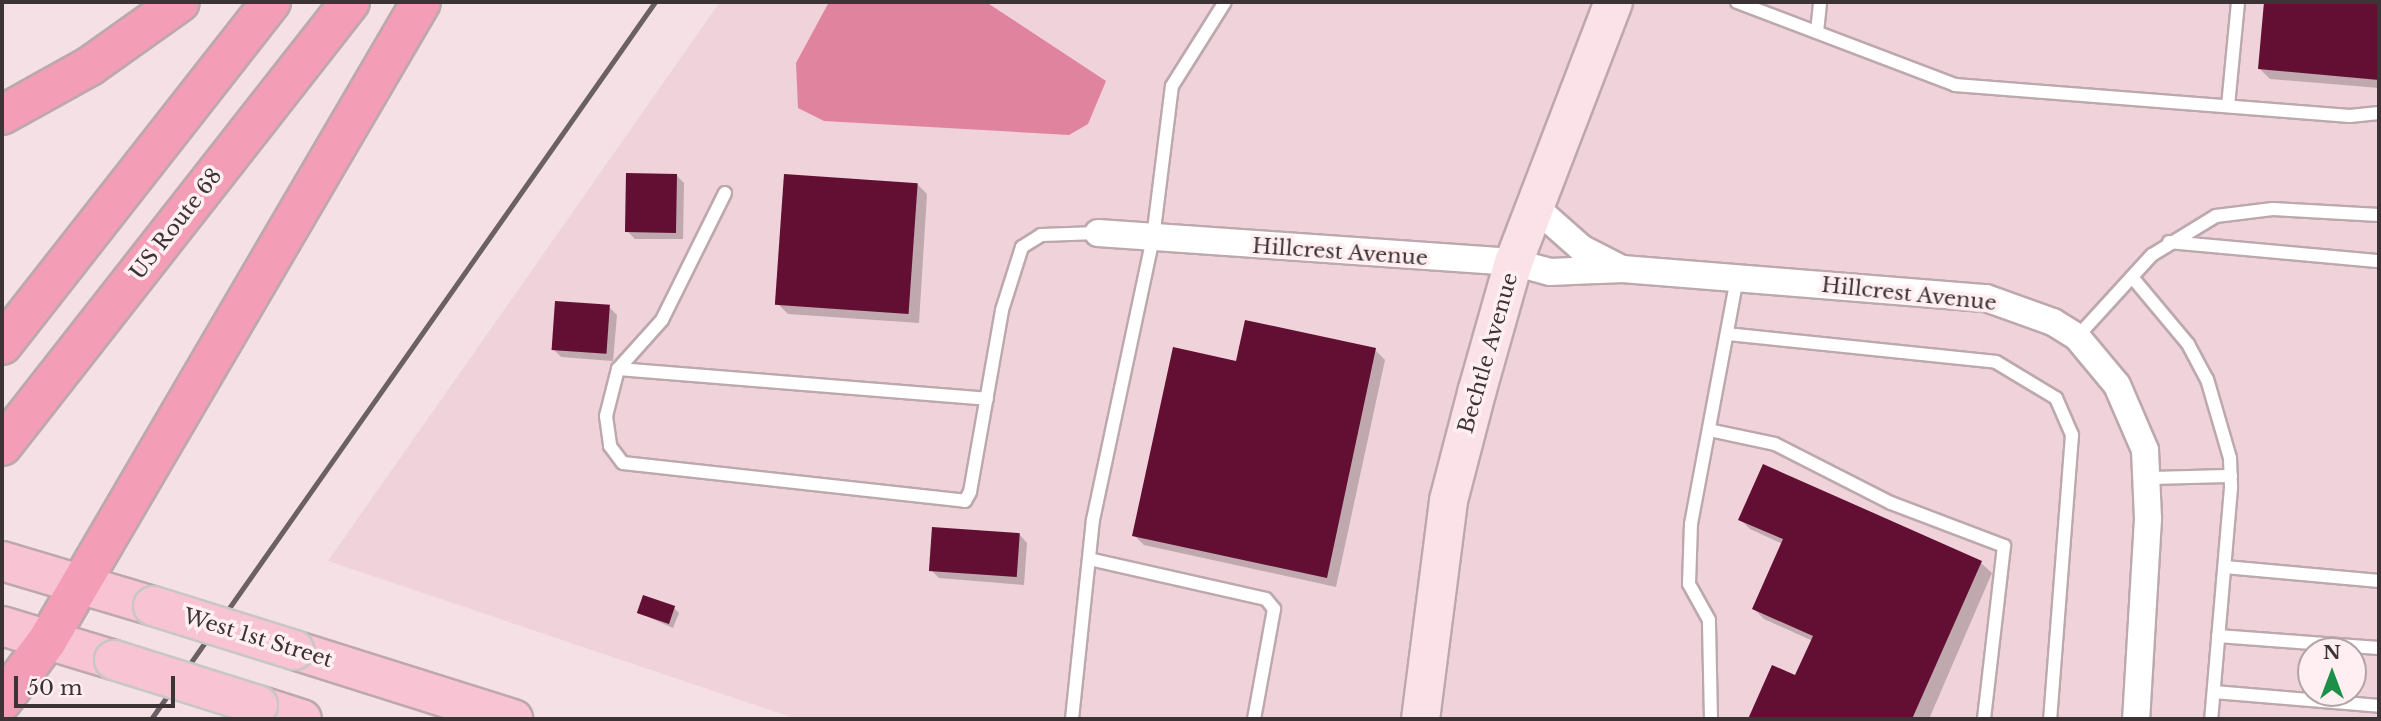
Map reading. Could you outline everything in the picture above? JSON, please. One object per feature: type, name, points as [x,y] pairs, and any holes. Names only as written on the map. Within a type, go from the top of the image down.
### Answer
[{"type":"highway","points":[[2,115],[90,66],[180,2]]},
{"type":"highway","points":[[2,345],[271,2]]},
{"type":"highway","name":"US Route 68","points":[[2,446],[350,2]]},
{"type":"highway","points":[[2,701],[47,641],[422,2]]},
{"type":"main road","name":"West 1st Street","points":[[8,563],[513,719]]},
{"type":"main road","points":[[2,626],[302,719]]},
{"type":"street","name":"Bechtle Avenue","points":[[1420,719],[1448,500],[1513,262],[1613,2]]},
{"type":"street","name":"Hillcrest Avenue","points":[[1536,208],[1581,248],[1623,270]]},
{"type":"street","name":"Hillcrest Avenue","points":[[1098,233],[1513,262],[1550,272],[1623,270],[1986,298],[2020,308],[2077,337],[2118,385],[2134,417],[2148,478],[2136,719]]},
{"type":"lane","points":[[1072,719],[1096,507],[1153,237],[1172,86],[1225,2]]},
{"type":"lane","points":[[1737,2],[1955,85],[2228,106],[2379,113]]},
{"type":"lane","points":[[1817,32],[1820,2]]},
{"type":"lane","points":[[2228,106],[2238,2]]},
{"type":"lane","points":[[725,193],[662,320],[618,369],[606,416],[610,446],[623,463],[965,501],[1002,310],[1022,247],[1041,235],[1098,233]]},
{"type":"lane","points":[[2077,337],[2168,242],[2216,216],[2242,210],[2379,215]]},
{"type":"lane","points":[[2168,242],[2379,261]]},
{"type":"lane","points":[[2132,277],[2188,344],[2207,379],[2221,420],[2231,476],[2211,719]]},
{"type":"lane","points":[[1711,719],[1709,620],[1689,584],[1692,524],[1737,278]]},
{"type":"lane","points":[[1727,334],[1996,362],[2056,398],[2072,435],[2050,719]]},
{"type":"lane","points":[[618,369],[987,398]]},
{"type":"lane","points":[[1709,430],[1775,444],[1891,503],[2004,546],[1984,719]]},
{"type":"lane","points":[[2148,478],[2231,476]]},
{"type":"lane","points":[[1089,559],[1266,599],[1273,609],[1272,621],[1254,719]]},
{"type":"lane","points":[[2225,568],[2379,581]]},
{"type":"lane","points":[[2218,636],[2379,648]]},
{"type":"lane","points":[[2214,692],[2379,706]]},
{"type":"shaded area","points":[[720,2],[2379,2],[2379,719],[797,719],[328,561]]},
{"type":"shaded area","points":[[829,2],[986,2],[1106,81],[1088,124],[1069,135],[824,121],[798,108],[796,63]]},
{"type":"building","points":[[2264,2],[2379,2],[2379,80],[2258,69]]},
{"type":"building","points":[[626,173],[677,174],[676,233],[625,232]]},
{"type":"building","points":[[784,174],[918,183],[909,314],[775,305]]},
{"type":"building","points":[[555,301],[610,305],[606,354],[552,350]]},
{"type":"building","points":[[1245,320],[1376,348],[1327,578],[1132,536],[1173,347],[1236,361]]},
{"type":"building","points":[[1763,464],[1982,561],[1912,719],[1748,719],[1772,665],[1795,675],[1813,636],[1752,609],[1783,539],[1738,520]]},
{"type":"building","points":[[932,527],[1020,533],[1017,577],[929,571]]},
{"type":"building","points":[[643,595],[675,606],[669,624],[637,613]]},
{"type":"railway","points":[[151,719],[655,2]]}]
